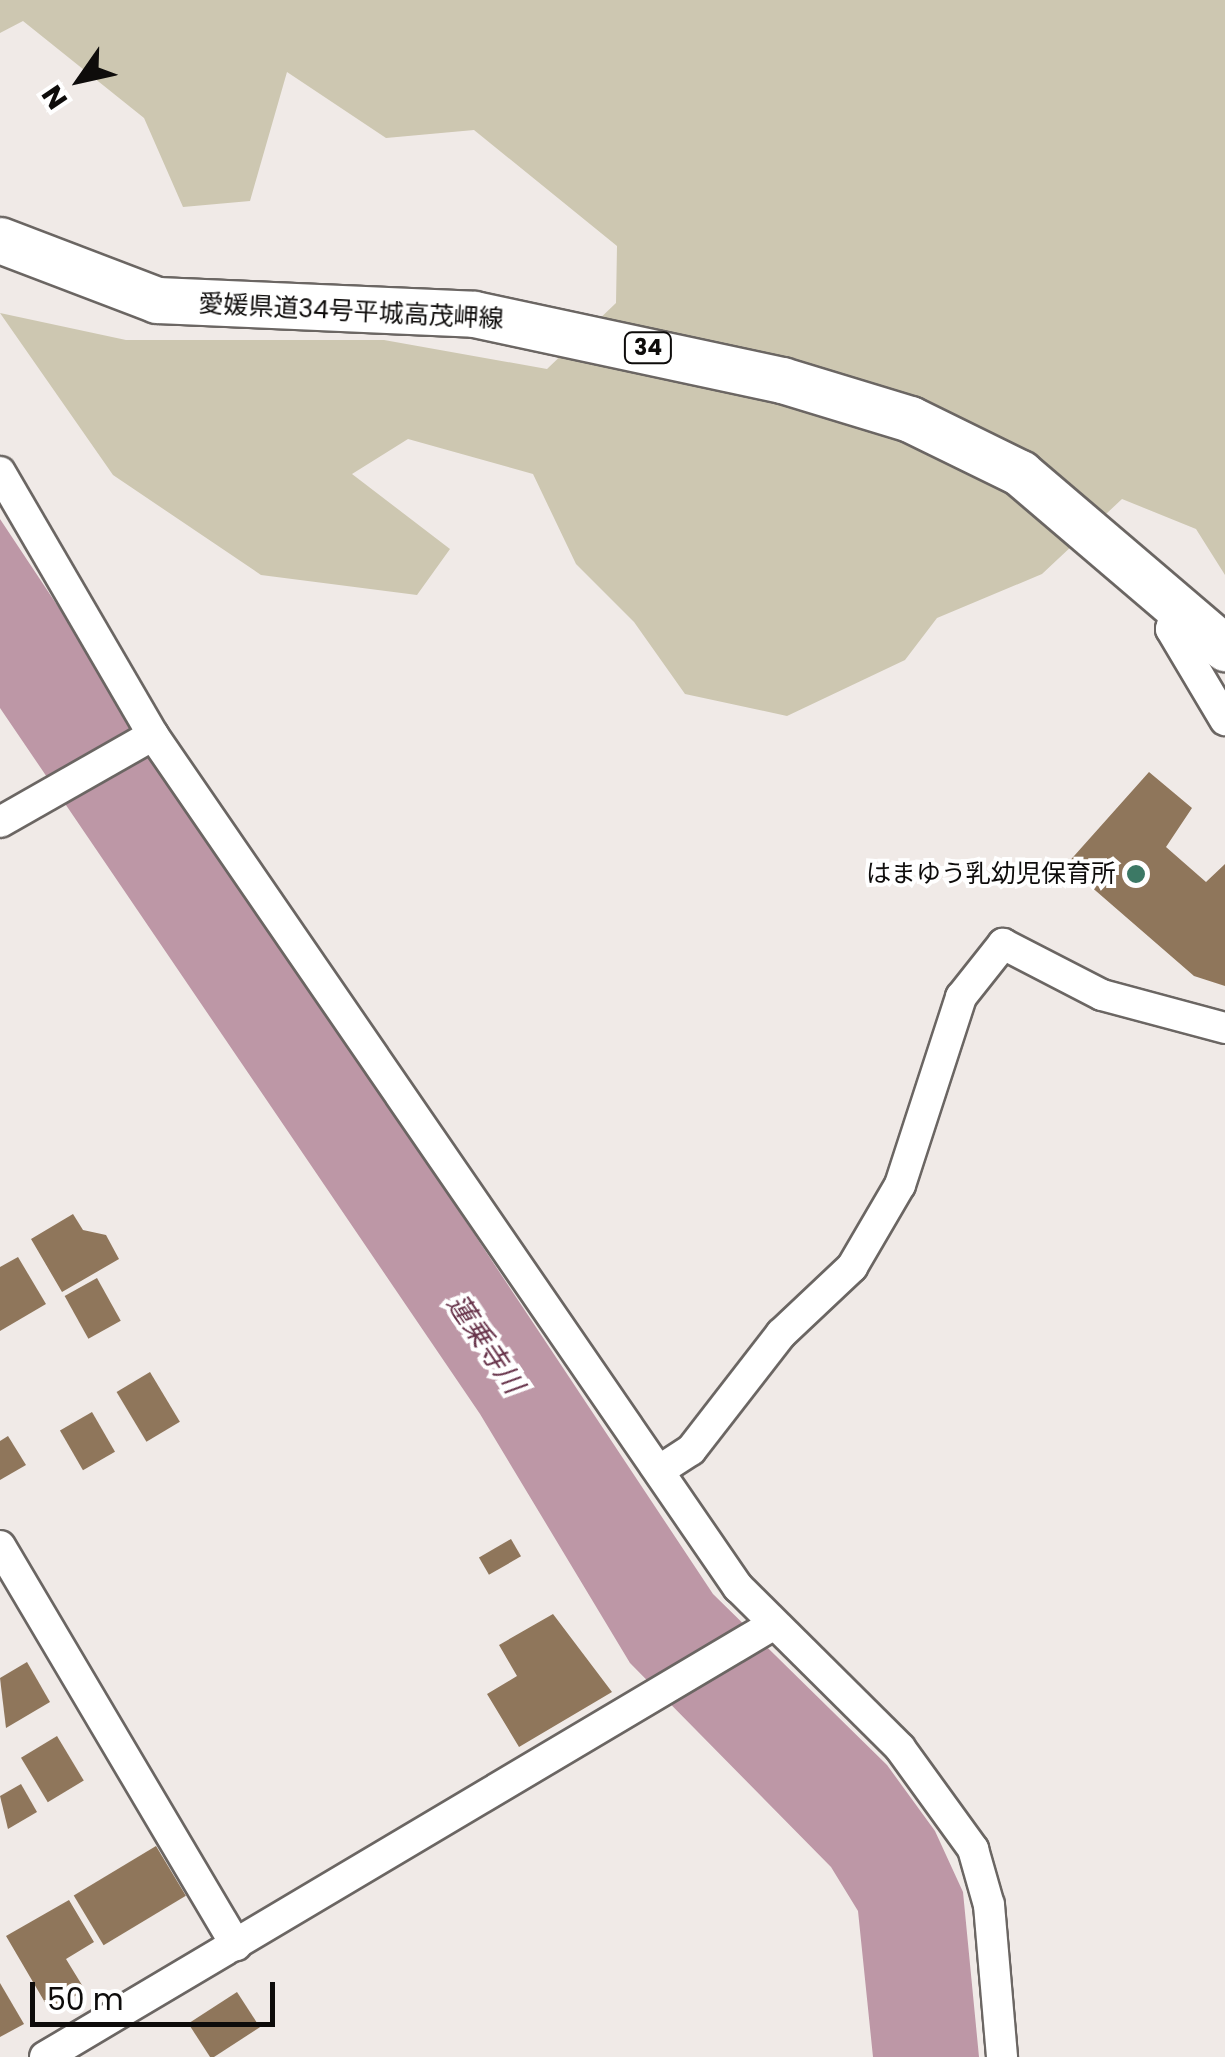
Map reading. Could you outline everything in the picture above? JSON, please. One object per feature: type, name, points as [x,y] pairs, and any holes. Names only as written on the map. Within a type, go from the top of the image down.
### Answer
[{"type":"main road","name":"愛媛県道34号平城高茂岬線","points":[[0,240],[157,300],[474,314],[692,358],[910,418],[1020,473],[1178,603],[1225,648]]},
{"type":"street","points":[[0,472],[144,741],[660,1470],[761,1635],[900,1748],[973,1850],[989,1905],[1002,2057]]},
{"type":"street","points":[[1178,603],[1171,629],[1225,720]]},
{"type":"street","points":[[0,822],[144,741]]},
{"type":"street","points":[[660,1470],[691,1450],[781,1334],[852,1267],[900,1186],[961,998],[1003,944],[1102,995],[1225,1028]]},
{"type":"street","points":[[0,1546],[236,1944]]},
{"type":"street","points":[[45,2057],[761,1635]]},
{"type":"shaded area","points":[[0,0],[1225,0],[1225,575],[1196,529],[1122,499],[1042,574],[937,618],[905,660],[787,716],[685,694],[634,622],[576,564],[533,474],[408,439],[352,474],[450,549],[417,595],[261,575],[113,475],[0,313],[126,340],[384,340],[547,369],[616,303],[617,246],[474,130],[386,138],[287,72],[250,201],[183,207],[144,118],[23,21],[0,33]]},
{"type":"water","name":"蓮乗寺川","points":[[0,519],[713,1594],[887,1765],[935,1831],[963,1892],[979,2057],[873,2057],[858,1911],[831,1867],[630,1663],[480,1414],[0,708]]},
{"type":"building","name":"はまゆう乳幼児保育所","points":[[1149,772],[1192,808],[1166,847],[1206,882],[1225,864],[1225,986],[1194,976],[1066,865]]},
{"type":"building","points":[[73,1214],[83,1230],[106,1235],[119,1259],[62,1292],[31,1239]]},
{"type":"building","points":[[18,1257],[46,1304],[0,1331],[0,1267]]},
{"type":"building","points":[[97,1278],[121,1321],[88,1339],[65,1296]]},
{"type":"building","points":[[150,1372],[180,1422],[146,1442],[117,1392]]},
{"type":"building","points":[[92,1412],[115,1452],[83,1470],[60,1430]]},
{"type":"building","points":[[8,1436],[26,1465],[0,1480],[0,1441]]},
{"type":"building","points":[[511,1539],[521,1556],[489,1575],[479,1558]]},
{"type":"building","points":[[553,1614],[612,1692],[519,1747],[487,1694],[517,1676],[499,1645]]},
{"type":"building","points":[[27,1662],[50,1702],[6,1728],[0,1678]]},
{"type":"building","points":[[57,1736],[84,1781],[48,1802],[21,1758]]},
{"type":"building","points":[[21,1784],[37,1812],[8,1829],[0,1796]]},
{"type":"building","points":[[156,1846],[186,1896],[104,1945],[74,1895]]},
{"type":"building","points":[[69,1900],[94,1942],[66,1959],[85,1990],[50,2011],[6,1936]]},
{"type":"building","points":[[0,1983],[24,2024],[0,2037]]},
{"type":"building","points":[[237,1992],[260,2027],[210,2057],[188,2024]]},
{"type":"place","name":"はまゆう乳幼児保育所","points":[[1136,874]]}]
